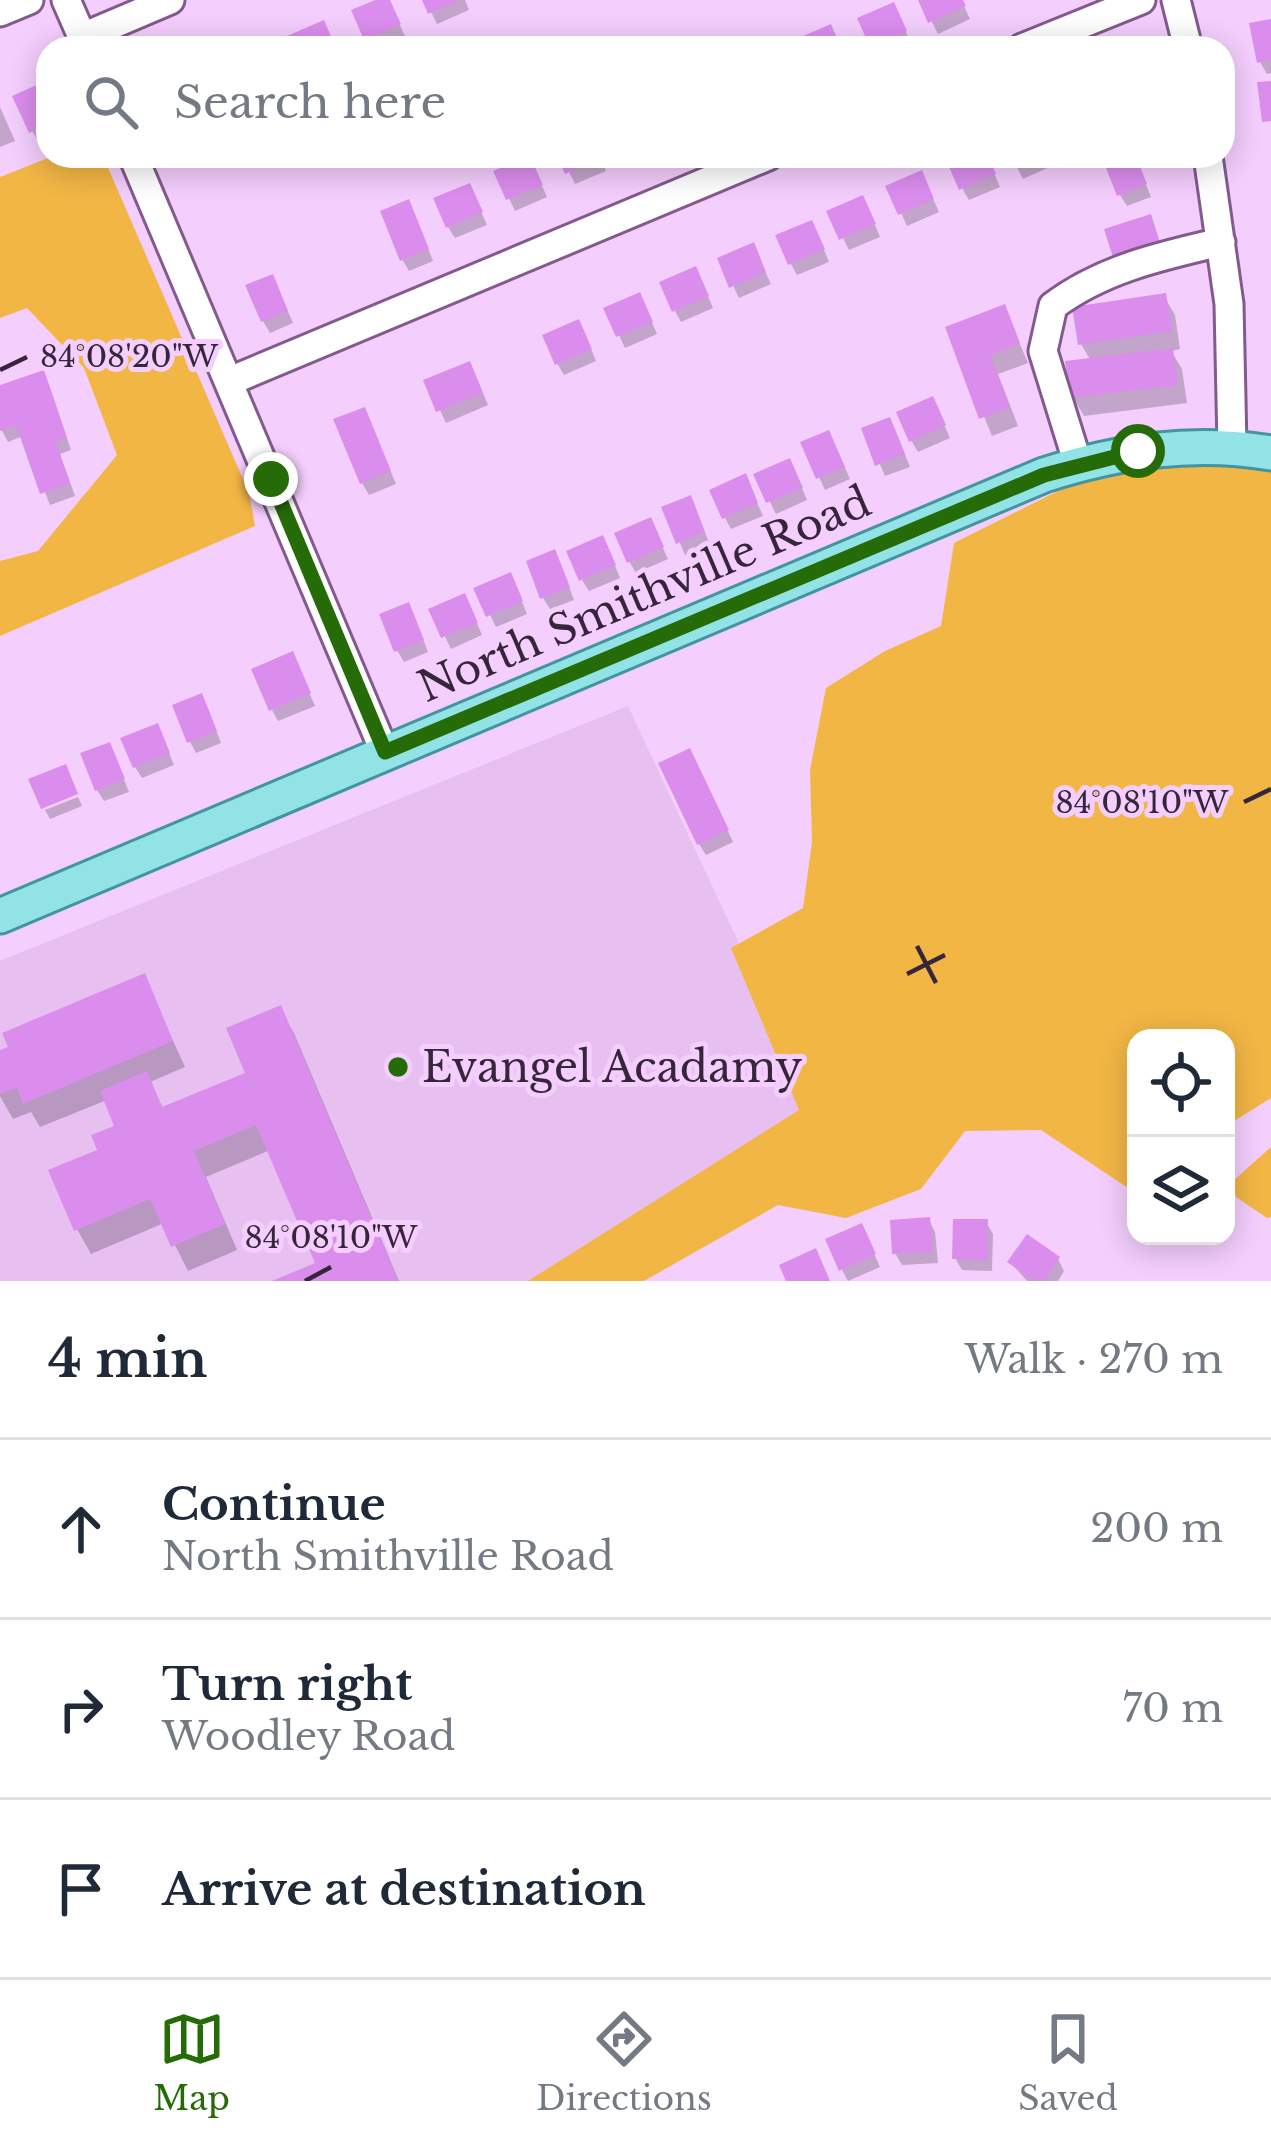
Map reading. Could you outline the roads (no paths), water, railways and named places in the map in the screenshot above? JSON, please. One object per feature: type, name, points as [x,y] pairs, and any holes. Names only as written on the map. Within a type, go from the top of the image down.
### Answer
[{"type":"main road","name":"North Smithville Road","points":[[0,916],[1044,475],[1138,451],[1232,447],[1271,454]]},
{"type":"street","points":[[0,12],[29,0]]},
{"type":"street","points":[[66,0],[82,36]]},
{"type":"street","points":[[99,36],[170,0]]},
{"type":"street","points":[[1052,36],[1141,0]]},
{"type":"street","points":[[1176,0],[1184,36]]},
{"type":"street","points":[[139,168],[385,752]]},
{"type":"street","points":[[230,381],[739,168]]},
{"type":"street","points":[[1210,168],[1233,362],[1232,447]]},
{"type":"street","points":[[1078,464],[1043,350],[1053,306],[1085,282],[1221,242]]},
{"type":"place","name":"Evangel Acadamy","points":[[398,1067]]}]
